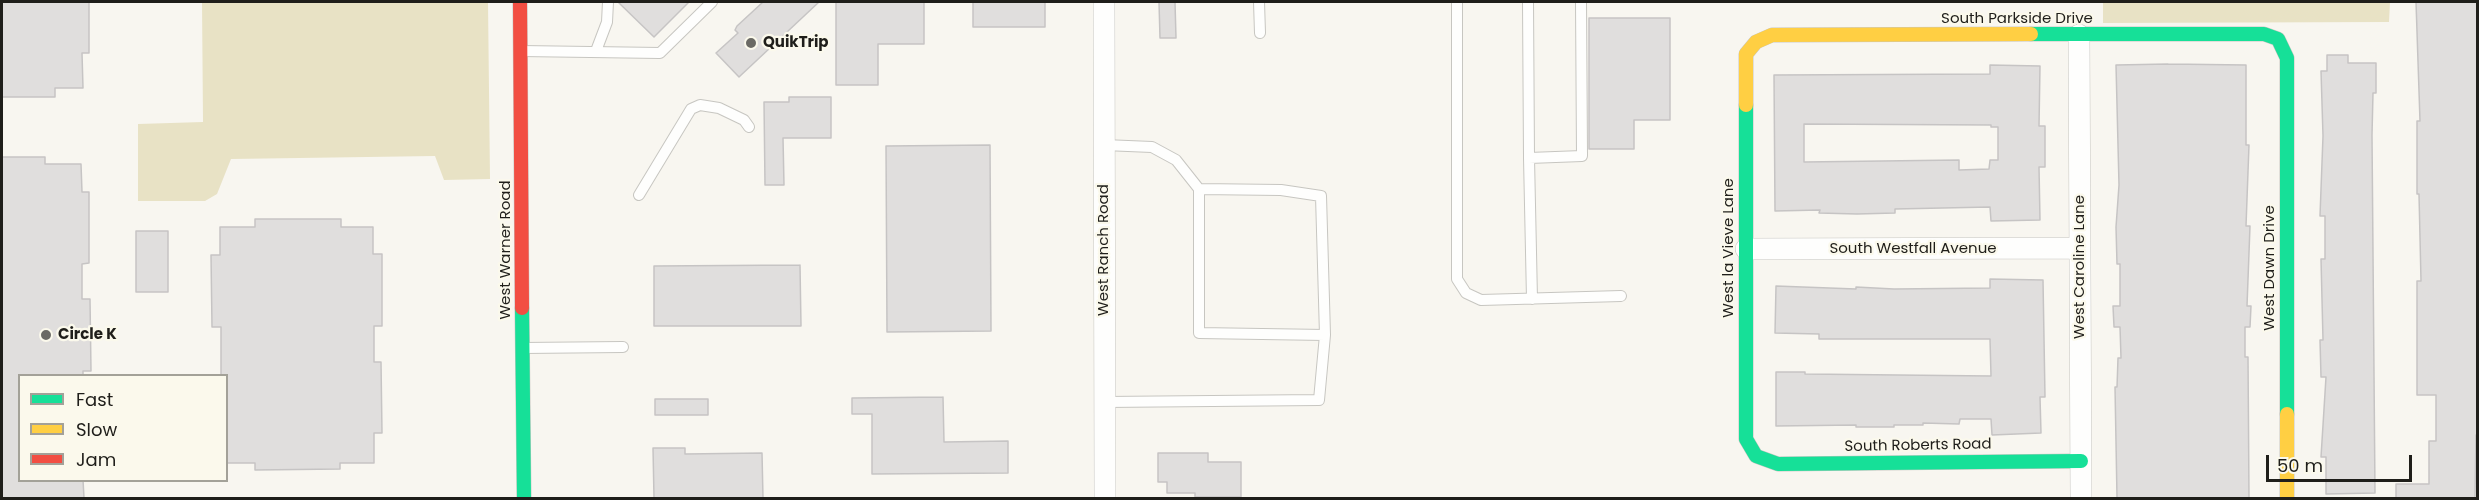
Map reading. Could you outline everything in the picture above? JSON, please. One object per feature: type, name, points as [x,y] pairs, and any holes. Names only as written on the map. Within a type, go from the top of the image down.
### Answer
[{"type":"street","name":"West Warner Road","points":[[520,2],[524,498]]},
{"type":"street","name":"West Ranch Road","points":[[1104,2],[1105,498]]},
{"type":"street","name":"South Parkside Drive","points":[[1756,42],[1772,35],[2264,34],[2278,39]]},
{"type":"street","name":"West Caroline Lane","points":[[2079,35],[2081,498]]},
{"type":"street","name":"West Dawn Drive","points":[[2278,39],[2287,58],[2287,498]]},
{"type":"street","name":"West la Vieve Lane","points":[[1756,42],[1746,54],[1746,439],[1756,456]]},
{"type":"street","name":"South Westfall Avenue","points":[[1746,249],[2080,248]]},
{"type":"street","name":"South Roberts Road","points":[[1756,456],[1778,464],[2081,461]]},
{"type":"lane","points":[[596,51],[607,22],[608,2]]},
{"type":"lane","points":[[521,51],[660,53],[712,2]]},
{"type":"lane","points":[[1259,2],[1260,33]]},
{"type":"lane","points":[[1457,2],[1457,279],[1466,293],[1481,300],[1621,296]]},
{"type":"lane","points":[[1528,2],[1532,299]]},
{"type":"lane","points":[[1529,158],[1582,156],[1581,2]]},
{"type":"lane","points":[[639,195],[691,109],[700,105],[719,108],[744,120],[748,127]]},
{"type":"lane","points":[[1104,145],[1152,147],[1176,160],[1199,189],[1199,333],[1324,336]]},
{"type":"lane","points":[[1105,402],[1319,400],[1324,336],[1321,196],[1281,190],[1199,189]]},
{"type":"lane","points":[[523,348],[623,347]]},
{"type":"shaded area","points":[[202,2],[488,2],[490,179],[444,180],[435,156],[231,159],[217,194],[205,201],[138,201],[138,124],[203,122]]},
{"type":"shaded area","points":[[2103,2],[2390,2],[2389,22],[2103,23]]},
{"type":"building","points":[[2,2],[89,2],[89,53],[82,53],[83,88],[55,88],[55,97],[2,97]]},
{"type":"building","points":[[618,2],[689,2],[654,37]]},
{"type":"building","name":"QuikTrip","points":[[763,2],[819,2],[739,77],[716,53],[738,33],[735,30],[737,26]]},
{"type":"building","points":[[836,2],[924,2],[924,44],[878,44],[878,85],[836,85]]},
{"type":"building","points":[[973,2],[1045,2],[1045,27],[973,27]]},
{"type":"building","points":[[1159,2],[1175,2],[1176,38],[1160,38]]},
{"type":"building","points":[[2416,2],[2477,2],[2478,435],[2476,435],[2475,498],[2396,498],[2396,484],[2429,484],[2429,441],[2436,441],[2436,395],[2417,395],[2417,281],[2421,281],[2419,194],[2417,194],[2417,121],[2420,121]]},
{"type":"building","points":[[1589,18],[1670,18],[1670,120],[1634,120],[1634,149],[1589,149]]},
{"type":"building","points":[[2327,55],[2348,55],[2348,63],[2376,63],[2372,135],[2375,493],[2326,494],[2326,457],[2321,457],[2326,377],[2321,377],[2320,340],[2323,340],[2321,259],[2325,259],[2325,216],[2320,216],[2323,136],[2321,71],[2327,71]]},
{"type":"building","points":[[1990,65],[2040,66],[2039,126],[2045,126],[2045,167],[2039,167],[2040,220],[1991,221],[1990,207],[1895,209],[1895,213],[1857,214],[1819,213],[1820,210],[1775,211],[1774,75],[1990,74]],"holes":[[[1804,124],[1991,125],[1991,127],[1998,127],[1998,160],[1990,160],[1989,169],[1959,170],[1959,160],[1804,162]]]},
{"type":"building","points":[[2116,65],[2246,65],[2246,145],[2249,145],[2246,226],[2250,226],[2247,306],[2251,306],[2250,327],[2245,327],[2245,357],[2248,357],[2249,498],[2117,498],[2115,387],[2117,387],[2118,358],[2121,358],[2120,327],[2114,327],[2113,306],[2120,306],[2120,264],[2117,264],[2116,227],[2119,185]]},
{"type":"building","points":[[789,97],[831,97],[831,138],[783,138],[784,185],[765,185],[764,102],[789,102]]},
{"type":"building","points":[[990,145],[991,331],[887,332],[886,146]]},
{"type":"building","name":"Circle K","points":[[2,157],[45,157],[45,164],[81,164],[82,192],[89,192],[89,263],[82,264],[82,299],[90,299],[91,371],[83,371],[83,374],[18,374],[18,482],[83,482],[84,498],[2,498]]},
{"type":"building","points":[[255,219],[341,219],[341,227],[373,227],[373,254],[382,254],[382,326],[374,326],[374,362],[381,362],[382,433],[374,433],[374,463],[340,463],[340,469],[255,470],[255,463],[228,463],[228,374],[221,374],[221,327],[212,327],[211,255],[220,255],[220,227],[255,227]]},
{"type":"building","points":[[136,231],[168,231],[168,292],[136,292]]},
{"type":"building","points":[[800,265],[801,326],[654,326],[654,266]]},
{"type":"building","points":[[1990,279],[2043,280],[2045,397],[2040,397],[2041,433],[1992,435],[1991,419],[1960,419],[1959,424],[1923,423],[1923,425],[1894,425],[1894,427],[1776,426],[1776,372],[1991,376],[1990,339],[1819,339],[1819,334],[1775,333],[1776,286],[1856,289],[1856,287],[1990,288]]},
{"type":"building","points":[[943,397],[944,442],[1008,441],[1008,473],[872,474],[872,414],[852,414],[852,398]]},
{"type":"building","points":[[655,399],[708,399],[708,415],[655,415]]},
{"type":"building","points":[[653,448],[685,448],[685,454],[762,453],[763,498],[654,498]]},
{"type":"building","points":[[1158,453],[1208,453],[1208,462],[1241,462],[1241,497],[1195,497],[1195,493],[1167,493],[1167,482],[1158,482]]},
{"type":"traffic: fast","points":[[2031,34],[2264,34],[2278,39],[2287,58],[2287,414]]},
{"type":"traffic: fast","points":[[1746,105],[1746,439],[1756,456],[1778,464],[2081,461]]},
{"type":"traffic: fast","points":[[522,308],[524,498]]},
{"type":"traffic: slow","points":[[1746,105],[1746,54],[1756,42],[1772,35],[2031,34]]},
{"type":"traffic: slow","points":[[2287,414],[2287,498]]},
{"type":"traffic: jam","points":[[520,2],[522,308]]},
{"type":"place","name":"QuikTrip","points":[[751,43]]},
{"type":"place","name":"Circle K","points":[[46,335]]}]
